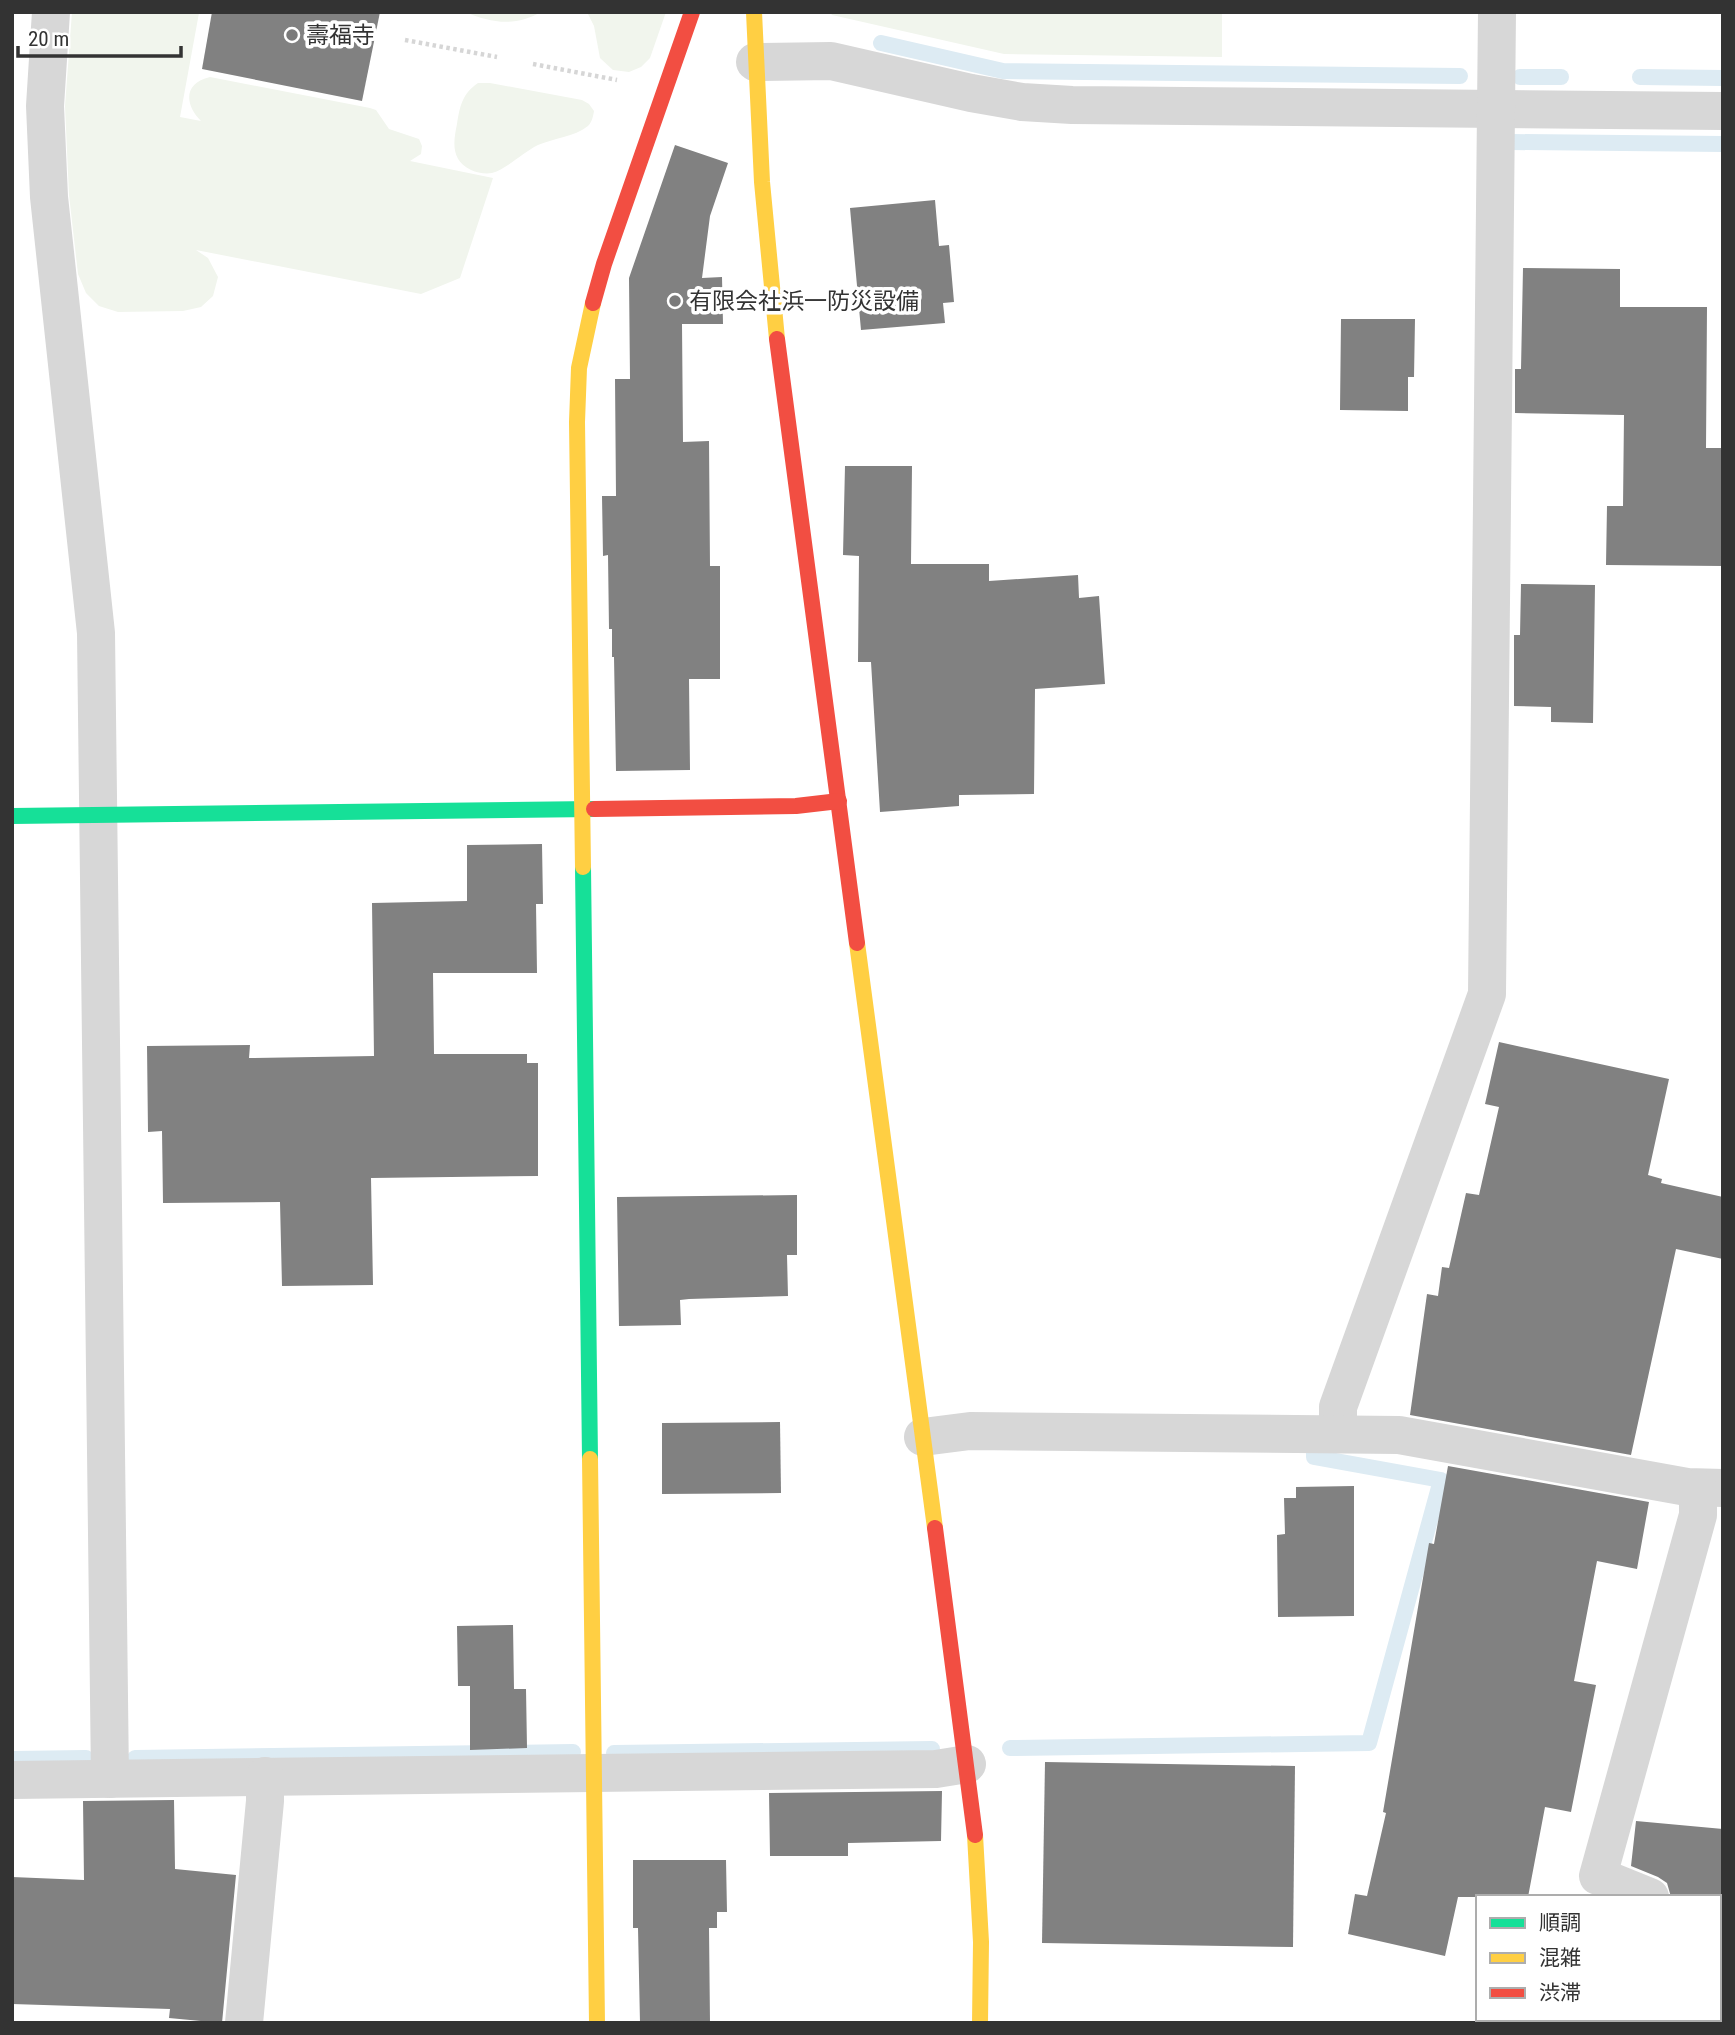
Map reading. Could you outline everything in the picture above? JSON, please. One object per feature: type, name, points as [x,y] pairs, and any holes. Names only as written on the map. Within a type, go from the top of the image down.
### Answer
[{"type":"street","points":[[51,12],[45,106],[49,197],[96,633],[110,1779]]},
{"type":"street","points":[[597,2023],[577,422],[579,368],[589,315],[604,264],[692,12]]},
{"type":"street","points":[[754,12],[764,221],[778,351],[967,1764],[981,1894],[981,2023]]},
{"type":"street","points":[[1338,1434],[1338,1407],[1487,994],[1497,12]]},
{"type":"street","points":[[755,62],[831,61],[971,93],[1072,105],[1723,111]]},
{"type":"street","points":[[12,816],[796,806],[839,801]]},
{"type":"street","points":[[923,1437],[970,1431],[1399,1435],[1710,1488],[1698,1515],[1598,1876],[1645,1895]]},
{"type":"street","points":[[12,1780],[936,1769],[967,1764]]},
{"type":"street","points":[[244,2023],[265,1801],[265,1776]]},
{"type":"path","points":[[405,40],[497,57]]},
{"type":"shaded area","points":[[72,12],[199,13],[180,117],[201,121],[192,108],[189,95],[195,84],[210,77],[370,108],[376,110],[389,129],[419,139],[421,154],[410,161],[493,178],[460,278],[421,294],[196,250],[208,258],[218,277],[213,296],[201,307],[183,311],[118,312],[99,306],[86,293],[78,274],[69,195],[65,106]]},
{"type":"shaded area","points":[[465,12],[541,12],[522,20],[503,22]]},
{"type":"shaded area","points":[[587,12],[666,12],[650,58],[641,67],[629,72],[613,70],[600,58],[594,26]]},
{"type":"shaded area","points":[[830,12],[1222,12],[1222,57],[1004,54],[832,15]]},
{"type":"shaded area","points":[[478,83],[582,100],[594,111],[592,119],[582,130],[538,145],[498,171],[476,172],[460,161],[454,144],[463,101]]},
{"type":"building","name":"壽福寺","points":[[212,12],[380,12],[362,101],[202,69]]},
{"type":"building","points":[[675,145],[728,163],[710,216],[702,278],[722,277],[723,324],[682,324],[683,442],[709,441],[710,566],[720,566],[720,679],[689,679],[690,770],[616,771],[614,657],[612,629],[609,629],[608,555],[603,556],[602,496],[616,496],[615,379],[630,379],[629,278]]},
{"type":"building","points":[[935,200],[939,246],[949,245],[954,302],[943,303],[945,323],[861,330],[850,208]]},
{"type":"building","points":[[1523,268],[1620,269],[1620,307],[1707,307],[1706,448],[1723,448],[1723,566],[1606,565],[1607,506],[1623,506],[1624,415],[1515,413],[1515,369],[1521,369]]},
{"type":"building","points":[[1341,319],[1415,319],[1414,377],[1408,377],[1408,411],[1340,410]]},
{"type":"building","points":[[845,466],[912,466],[911,564],[989,564],[989,581],[1078,575],[1079,598],[1099,596],[1105,684],[1035,689],[1034,794],[959,795],[959,806],[880,812],[871,662],[858,662],[859,556],[843,555]]},
{"type":"building","points":[[1521,584],[1595,585],[1593,723],[1551,722],[1551,707],[1514,706],[1514,635],[1520,635]]},
{"type":"building","points":[[542,844],[543,904],[536,904],[537,973],[433,973],[434,1054],[527,1054],[527,1063],[538,1063],[538,1176],[371,1178],[373,1285],[282,1286],[280,1202],[163,1203],[162,1131],[148,1132],[147,1046],[250,1045],[249,1058],[374,1056],[372,903],[467,901],[467,845]]},
{"type":"building","points":[[1499,1042],[1669,1079],[1648,1175],[1662,1179],[1661,1183],[1723,1197],[1723,1259],[1676,1249],[1631,1455],[1410,1415],[1427,1294],[1438,1296],[1442,1267],[1449,1268],[1466,1193],[1479,1195],[1499,1107],[1485,1104]]},
{"type":"building","points":[[797,1195],[797,1255],[787,1255],[788,1296],[680,1300],[681,1325],[619,1326],[617,1197]]},
{"type":"building","points":[[780,1422],[781,1493],[662,1494],[662,1423]]},
{"type":"building","points":[[1448,1466],[1649,1502],[1637,1569],[1597,1561],[1574,1681],[1596,1685],[1571,1812],[1545,1807],[1528,1895],[1458,1897],[1445,1956],[1348,1934],[1355,1894],[1367,1896],[1386,1813],[1383,1812],[1429,1543],[1434,1544]]},
{"type":"building","points":[[1354,1486],[1354,1616],[1278,1617],[1277,1535],[1285,1534],[1284,1498],[1296,1498],[1296,1487]]},
{"type":"building","points":[[513,1625],[514,1689],[526,1689],[527,1748],[470,1750],[470,1686],[458,1686],[457,1626]]},
{"type":"building","points":[[1045,1762],[1295,1766],[1293,1947],[1042,1943]]},
{"type":"building","points":[[942,1791],[941,1841],[848,1843],[848,1856],[770,1856],[769,1793]]},
{"type":"building","points":[[174,1800],[175,1869],[236,1875],[222,2023],[169,2018],[170,2009],[12,2004],[12,1877],[84,1880],[83,1801]]},
{"type":"building","points":[[1636,1821],[1723,1829],[1723,1901],[1721,1895],[1670,1895],[1667,1883],[1631,1866]]},
{"type":"building","points":[[633,1860],[726,1860],[727,1912],[717,1912],[717,1928],[709,1928],[710,2023],[640,2023],[638,1928],[633,1928]]},
{"type":"waterway","points":[[881,43],[1003,71],[1460,76]]},
{"type":"waterway","points":[[1520,77],[1561,77]]},
{"type":"waterway","points":[[1640,77],[1723,78]]},
{"type":"waterway","points":[[1512,142],[1723,144]]},
{"type":"waterway","points":[[1010,1748],[1369,1743],[1441,1480],[1314,1457],[1314,1446]]},
{"type":"waterway","points":[[614,1753],[932,1749]]},
{"type":"waterway","points":[[135,1758],[573,1752]]},
{"type":"waterway","points":[[12,1759],[86,1758]]},
{"type":"traffic: fast","points":[[12,816],[594,809]]},
{"type":"traffic: fast","points":[[583,867],[590,1459]]},
{"type":"traffic: slow","points":[[754,12],[762,182],[777,339]]},
{"type":"traffic: slow","points":[[583,867],[577,422],[579,368],[593,303]]},
{"type":"traffic: slow","points":[[857,943],[935,1528]]},
{"type":"traffic: slow","points":[[590,1459],[597,2023]]},
{"type":"traffic: slow","points":[[975,1835],[981,1942],[980,2023]]},
{"type":"traffic: jam","points":[[593,303],[604,264],[692,12]]},
{"type":"traffic: jam","points":[[777,339],[857,943]]},
{"type":"traffic: jam","points":[[594,809],[796,806],[839,801]]},
{"type":"traffic: jam","points":[[935,1528],[975,1835]]},
{"type":"place","name":"壽福寺","points":[[292,35]]},
{"type":"place","name":"有限会社浜一防災設備","points":[[675,301]]}]
